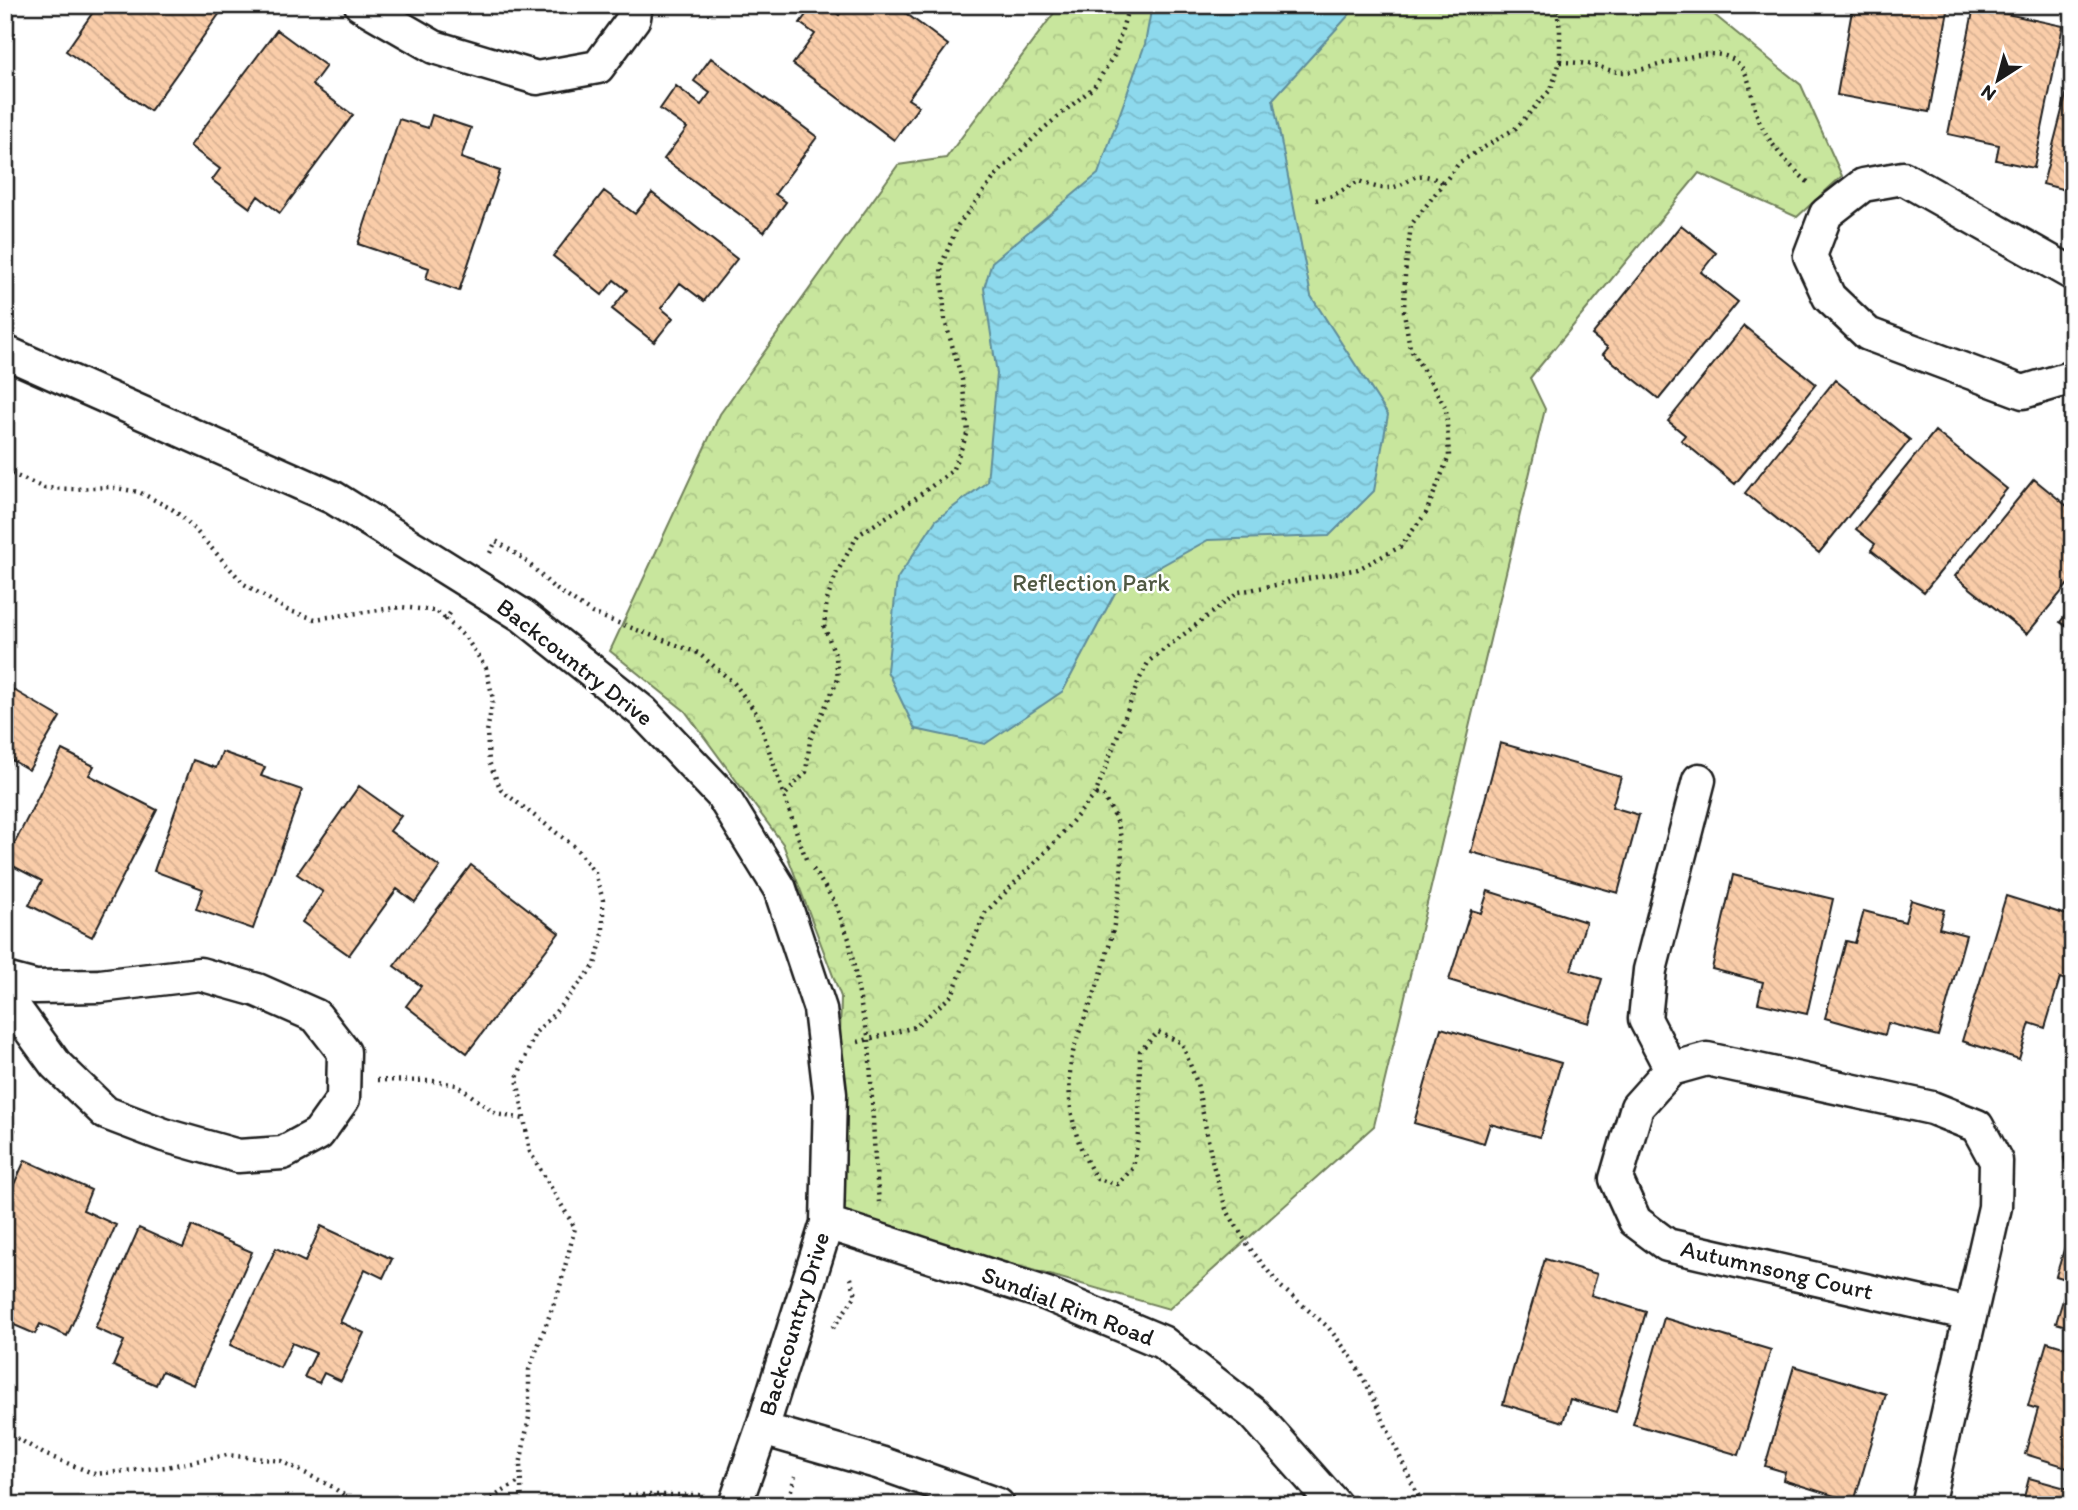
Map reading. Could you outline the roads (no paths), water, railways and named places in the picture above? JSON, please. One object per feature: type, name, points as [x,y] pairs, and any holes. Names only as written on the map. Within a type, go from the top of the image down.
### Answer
[{"type":"street","points":[[361,5],[434,47],[537,78],[598,66],[634,18],[636,5]]},
{"type":"street","points":[[2073,274],[1903,178],[1863,185],[1833,207],[1826,214],[1810,256],[1829,297],[1868,334],[2023,392],[2073,377]]},
{"type":"street","name":"Backcountry Drive","points":[[5,352],[334,498],[523,616],[643,712],[722,795],[780,889],[820,1009],[831,1094],[827,1223],[735,1504]]},
{"type":"street","points":[[1699,780],[1650,970],[1646,1019],[1671,1069],[1707,1059],[1932,1108],[1976,1126],[1996,1161],[1995,1207],[1927,1505]]},
{"type":"street","points":[[5,979],[35,987],[100,986],[200,974],[245,986],[316,1016],[344,1052],[343,1099],[318,1134],[283,1153],[238,1156],[164,1135],[106,1113],[55,1065],[5,996]]},
{"type":"street","name":"Autumnsong Court","points":[[1671,1069],[1637,1107],[1616,1179],[1635,1221],[1667,1245],[1970,1314]]},
{"type":"street","name":"Sundial Rim Road","points":[[827,1223],[1048,1294],[1162,1342],[1254,1414],[1335,1505]]},
{"type":"street","points":[[761,1429],[880,1463],[998,1505]]},
{"type":"water","points":[[1152,5],[1358,5],[1273,99],[1311,296],[1388,415],[1374,491],[1329,536],[1208,540],[1116,591],[1063,691],[985,744],[915,729],[887,671],[897,579],[936,520],[987,482],[997,374],[984,288],[992,262],[1098,174],[1145,44]]},
{"type":"park label","name":"Reflection Park","points":[[1091,583]]}]
